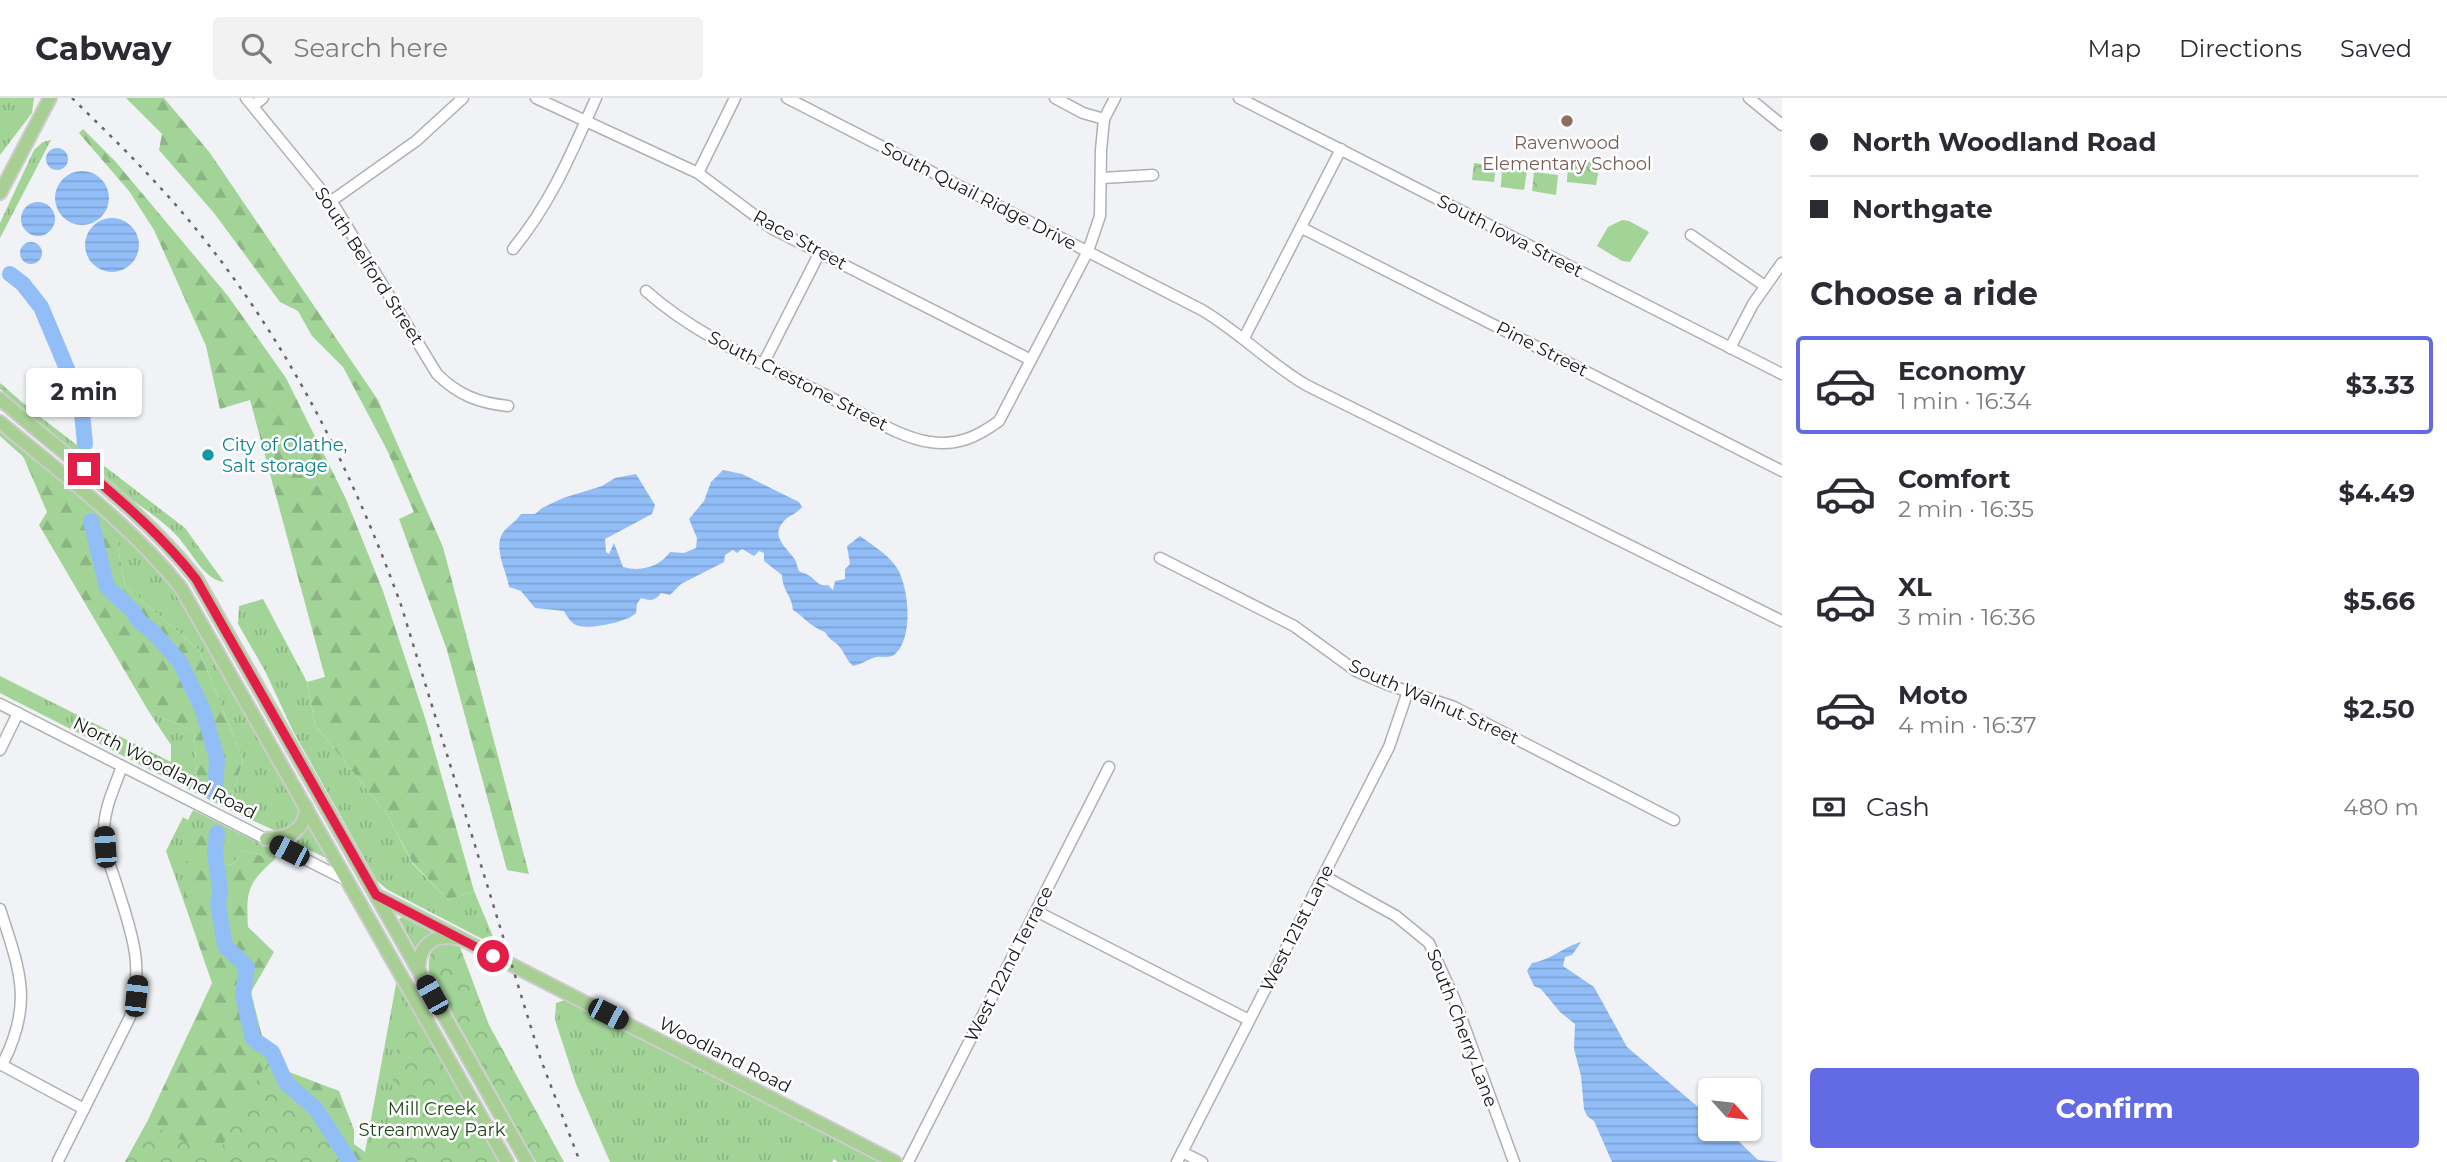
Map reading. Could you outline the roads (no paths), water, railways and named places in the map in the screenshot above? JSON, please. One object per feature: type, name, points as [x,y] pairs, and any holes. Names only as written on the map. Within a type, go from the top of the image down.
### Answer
[{"type":"main road","points":[[0,193],[50,98]]},
{"type":"main road","points":[[0,399],[145,521],[196,579],[527,1162]]},
{"type":"main road","points":[[0,422],[135,536],[181,588],[507,1162]]},
{"type":"main road","points":[[266,839],[288,836],[294,832],[304,821],[306,807]]},
{"type":"main road","name":"North Woodland Road","points":[[348,881],[539,978]]},
{"type":"main road","points":[[419,971],[421,954],[430,942],[442,936],[459,939]]},
{"type":"main road","name":"Woodland Road","points":[[539,978],[895,1162]]},
{"type":"street","points":[[250,102],[263,98]]},
{"type":"street","points":[[330,202],[416,141],[463,98]]},
{"type":"street","name":"Race Street","points":[[536,98],[698,173],[773,229],[1031,360]]},
{"type":"street","points":[[513,249],[536,222],[596,98]]},
{"type":"street","points":[[698,173],[735,98]]},
{"type":"street","name":"South Quail Ridge Drive","points":[[787,98],[1171,293],[1224,323],[1268,360],[1306,384],[1782,621]]},
{"type":"street","points":[[1055,98],[1083,113],[1104,119]]},
{"type":"street","points":[[1031,360],[1088,251],[1100,216],[1104,119],[1115,98]]},
{"type":"street","name":"South Iowa Street","points":[[1239,98],[1782,374]]},
{"type":"street","points":[[1749,98],[1782,125]]},
{"type":"street","name":"South Belford Street","points":[[250,102],[330,202],[395,301],[437,374],[466,396],[508,406]]},
{"type":"street","points":[[1244,338],[1341,149]]},
{"type":"street","points":[[1102,178],[1153,175]]},
{"type":"street","name":"Pine Street","points":[[1302,228],[1782,471]]},
{"type":"street","points":[[1690,235],[1765,286]]},
{"type":"street","points":[[764,364],[820,252]]},
{"type":"street","points":[[1730,348],[1765,286],[1782,263]]},
{"type":"street","name":"South Crestone Street","points":[[646,291],[669,311],[701,332],[891,428],[927,442],[960,443],[999,421],[1031,360]]},
{"type":"street","name":"South Walnut Street","points":[[1160,558],[1294,626],[1356,671],[1454,707],[1674,820]]},
{"type":"street","name":"West 121st Lane","points":[[1177,1162],[1389,747],[1408,691]]},
{"type":"street","name":"North Woodland Road","points":[[0,704],[348,881]]},
{"type":"street","points":[[0,750],[18,713]]},
{"type":"street","points":[[58,1161],[130,1017],[136,996],[138,977],[134,943],[111,868],[104,830],[109,798],[122,766]]},
{"type":"street","name":"West 122nd Terrace","points":[[908,1162],[1110,767]]},
{"type":"street","name":"South Cherry Lane","points":[[1324,876],[1396,916],[1429,943],[1454,998],[1512,1157]]},
{"type":"street","points":[[0,909],[20,973],[22,995],[17,1033],[1,1065],[84,1108]]},
{"type":"street","points":[[1036,911],[1249,1020]]},
{"type":"street","points":[[1182,1152],[1202,1162]]},
{"type":"water","points":[[57,148],[65,151],[68,159],[65,167],[57,170],[49,167],[46,159],[49,151]]},
{"type":"water","points":[[82,171],[101,179],[109,198],[101,217],[82,225],[63,217],[55,198],[63,179]]},
{"type":"water","points":[[38,202],[50,207],[55,219],[50,231],[38,236],[26,231],[21,219],[26,207]]},
{"type":"water","points":[[112,218],[131,226],[139,245],[131,264],[112,272],[93,264],[85,245],[93,226]]},
{"type":"water","points":[[27,242],[35,242],[42,249],[42,257],[35,264],[27,264],[20,257],[20,249]]},
{"type":"water","points":[[723,470],[742,474],[799,502],[802,507],[784,521],[778,532],[779,537],[795,560],[799,571],[819,584],[828,585],[833,590],[835,581],[845,579],[845,569],[850,564],[847,546],[860,536],[890,559],[901,577],[908,613],[905,638],[894,655],[876,657],[853,666],[825,632],[793,610],[782,575],[764,561],[764,553],[759,551],[754,556],[742,549],[737,553],[733,550],[725,555],[724,562],[681,584],[670,595],[661,593],[652,600],[641,598],[636,613],[631,617],[597,626],[576,625],[564,611],[535,608],[521,591],[509,587],[499,543],[505,530],[521,514],[535,514],[563,498],[602,486],[615,478],[636,474],[655,505],[652,514],[605,539],[606,552],[609,554],[614,543],[623,567],[643,568],[655,565],[670,552],[684,553],[696,548],[697,538],[689,519],[704,501],[711,482]]},
{"type":"water","points":[[1581,942],[1572,955],[1565,957],[1563,966],[1594,987],[1627,1047],[1698,1107],[1698,1141],[1738,1141],[1758,1160],[1779,1162],[1612,1162],[1594,1121],[1587,1116],[1584,1109],[1581,1076],[1574,1049],[1575,1024],[1560,1012],[1541,989],[1534,986],[1527,971],[1532,963]]},
{"type":"waterway","points":[[10,274],[23,284],[41,307],[81,402],[85,444]]},
{"type":"waterway","points":[[91,521],[107,587],[180,662],[203,710],[217,759],[215,794]]},
{"type":"waterway","points":[[217,833],[215,854],[220,889],[218,905],[225,946],[247,967],[243,995],[253,1039],[272,1052],[286,1083],[316,1109],[350,1162]]},
{"type":"railway","points":[[72,98],[167,195],[229,272],[288,362],[339,456],[401,605],[541,1060],[580,1162]]},
{"type":"place","name":"Ravenwood Elementary School","points":[[1567,121]]},
{"type":"place","name":"City of Olathe, Salt storage","points":[[208,455]]},
{"type":"park label","name":"Mill Creek Streamway Park","points":[[432,1119]]}]
